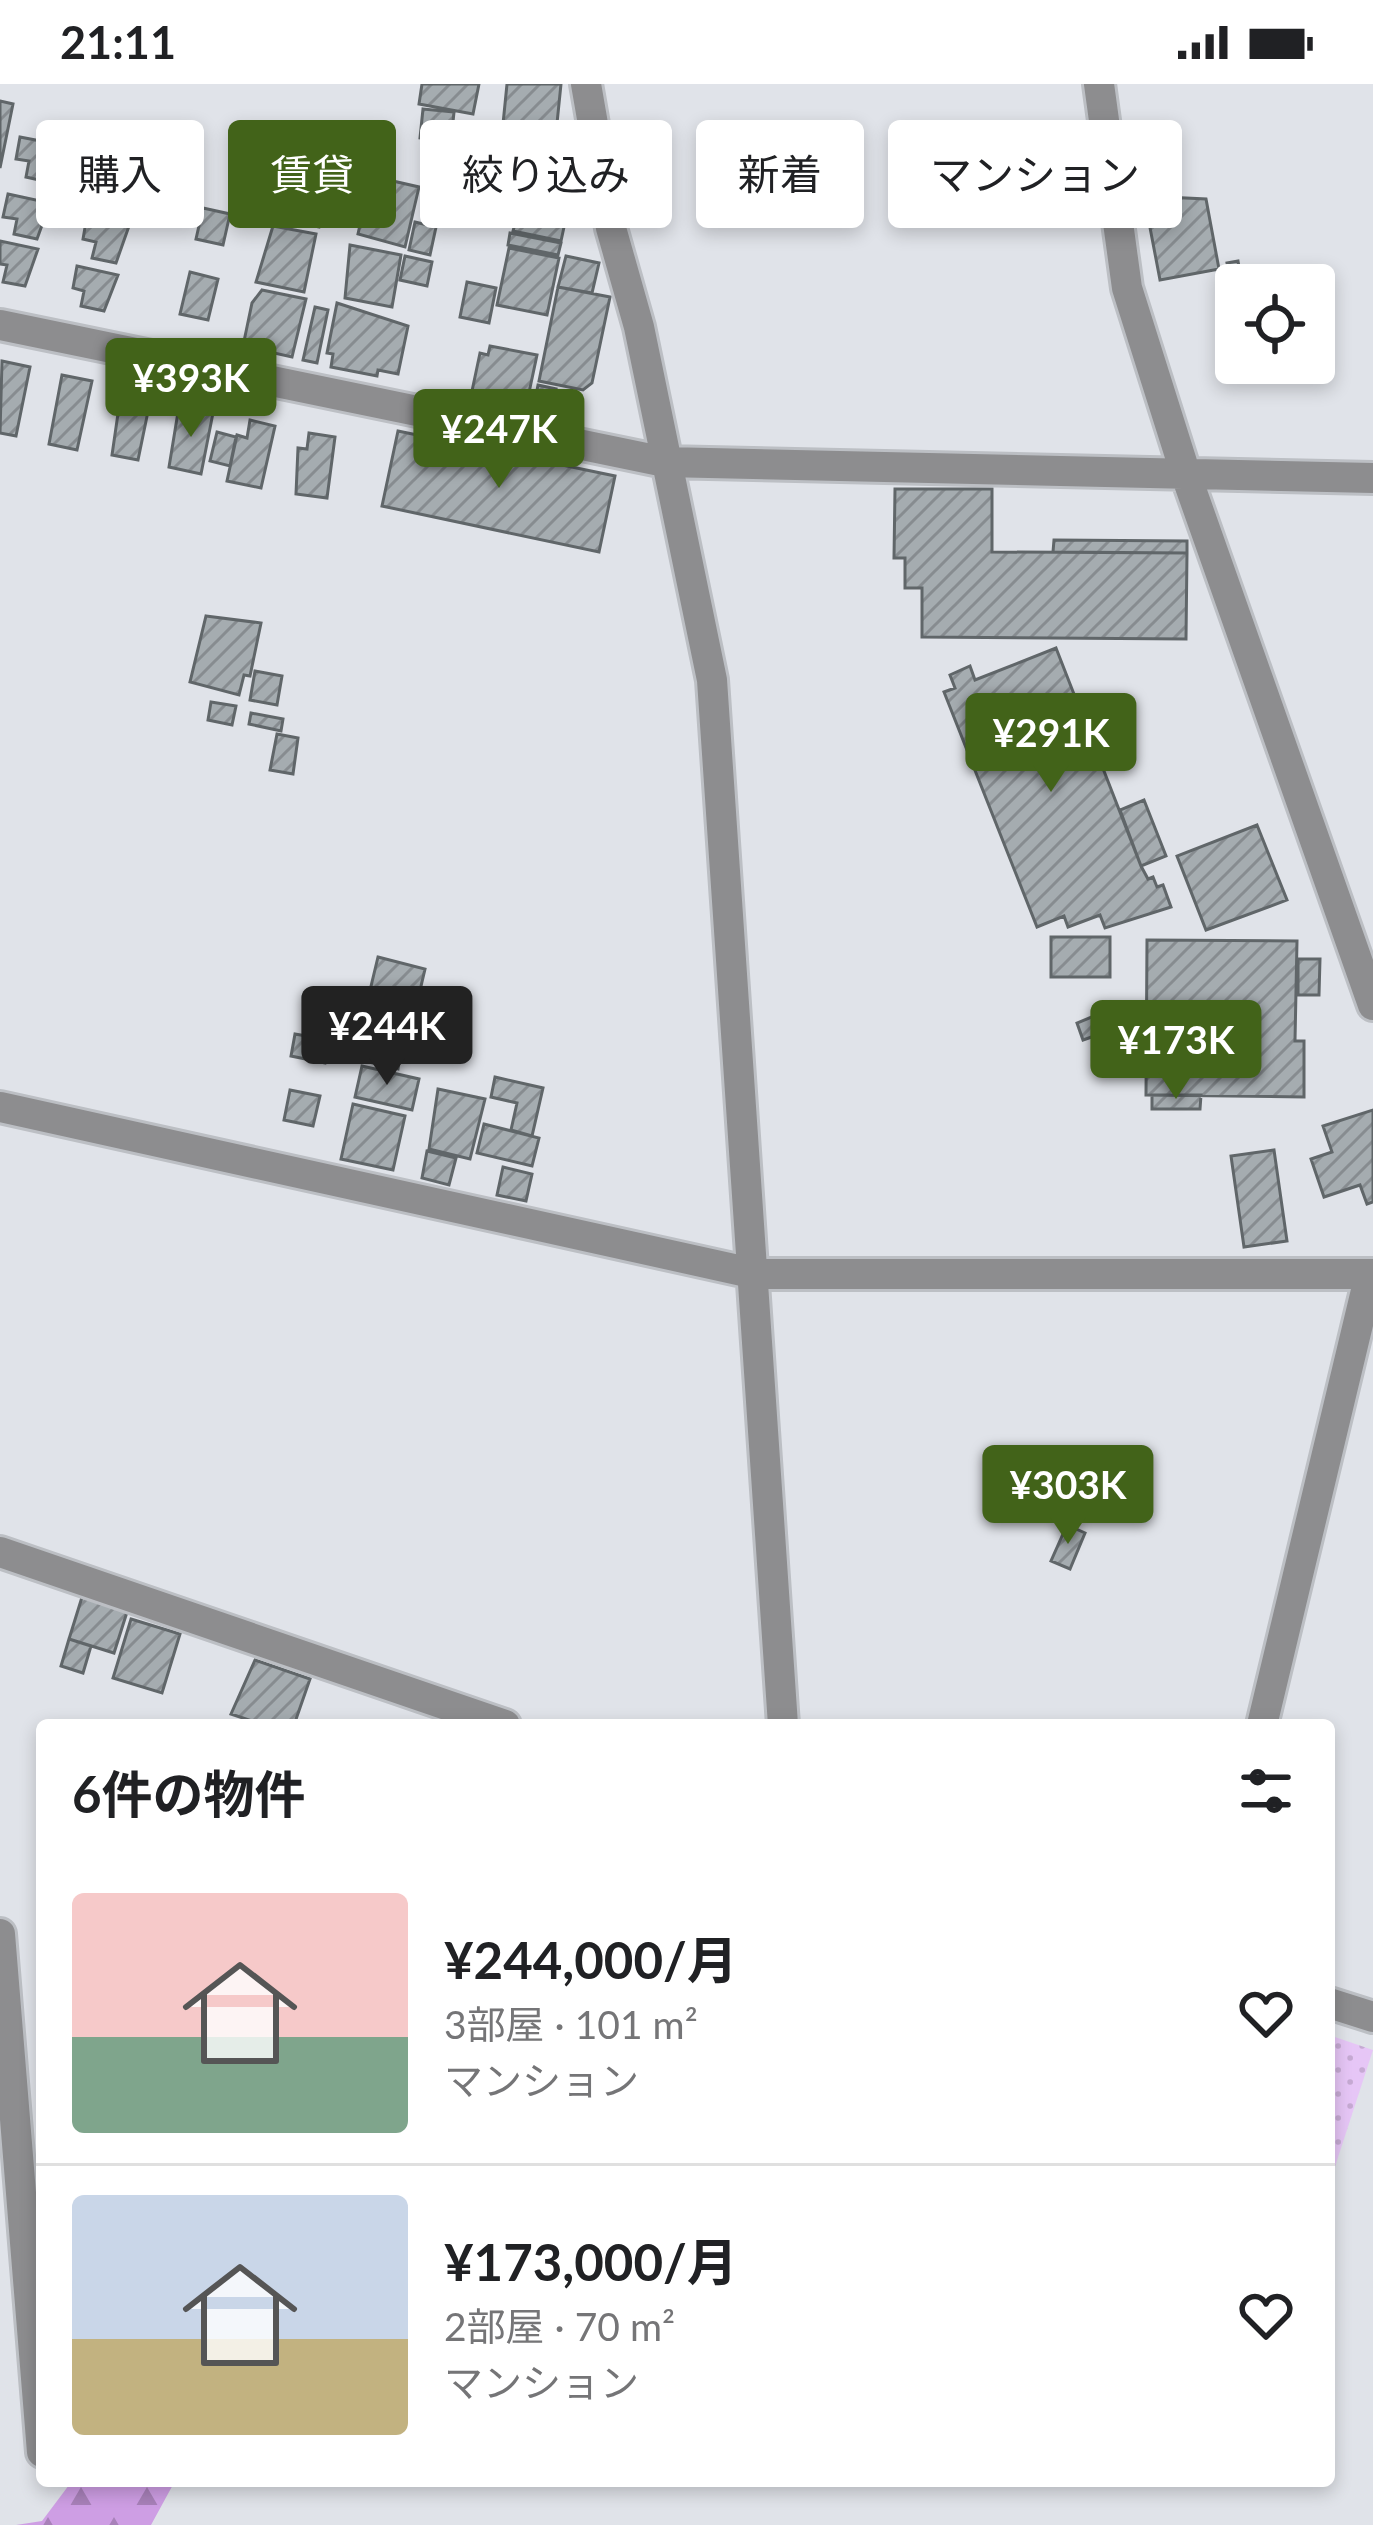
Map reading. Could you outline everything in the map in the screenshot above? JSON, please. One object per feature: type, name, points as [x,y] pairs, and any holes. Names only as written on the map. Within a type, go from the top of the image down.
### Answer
[{"type":"street","points":[[586,84],[610,228],[638,327],[712,680],[784,1719]]},
{"type":"street","points":[[1099,84],[1127,288],[1186,475],[1373,1005]]},
{"type":"street","points":[[0,325],[664,461],[1373,478]]},
{"type":"street","points":[[0,1107],[756,1274],[1372,1274],[1263,1719]]},
{"type":"street","points":[[0,1552],[487,1719]]},
{"type":"street","points":[[0,1934],[4,2031],[36,2386]]},
{"type":"street","points":[[1335,2005],[1373,2018]]},
{"type":"shaded area","points":[[1335,2037],[1373,2050],[1335,2167]]},
{"type":"green space","points":[[68,2487],[172,2487],[151,2525],[16,2525],[42,2521]]},
{"type":"building","points":[[422,84],[479,84],[473,114],[419,104]]},
{"type":"building","points":[[507,84],[561,84],[557,120],[503,120]]},
{"type":"building","points":[[0,101],[13,104],[0,168]]},
{"type":"building","points":[[423,109],[454,112],[453,120],[422,120]]},
{"type":"building","points":[[20,137],[36,140],[36,179],[26,177],[29,161],[16,159]]},
{"type":"building","points":[[396,182],[419,187],[405,247],[358,234],[359,228],[396,228]]},
{"type":"building","points":[[8,194],[36,200],[36,228],[41,228],[37,239],[14,234],[17,219],[3,217]]},
{"type":"building","points":[[1182,198],[1206,199],[1218,264],[1215,270],[1160,280],[1150,228],[1182,228]]},
{"type":"building","points":[[204,208],[228,214],[223,245],[196,239],[198,228],[204,228]]},
{"type":"building","points":[[415,222],[420,228],[436,228],[430,255],[409,250]]},
{"type":"building","points":[[85,228],[128,228],[116,263],[92,258],[96,242],[83,239]]},
{"type":"building","points":[[272,228],[316,234],[304,292],[256,282]]},
{"type":"building","points":[[514,228],[564,228],[561,241]]},
{"type":"building","points":[[510,233],[561,243],[558,255],[508,245]]},
{"type":"building","points":[[0,241],[38,249],[25,286],[3,282],[7,265],[0,264]]},
{"type":"building","points":[[350,245],[401,255],[392,307],[345,298]]},
{"type":"building","points":[[509,248],[559,258],[547,315],[497,305]]},
{"type":"building","points":[[405,256],[432,262],[427,286],[400,280]]},
{"type":"building","points":[[566,256],[599,263],[592,293],[558,287]]},
{"type":"building","points":[[77,266],[118,275],[104,311],[81,306],[84,291],[73,288]]},
{"type":"building","points":[[190,272],[218,279],[208,320],[180,314]]},
{"type":"building","points":[[467,282],[496,288],[489,323],[460,317]]},
{"type":"building","points":[[558,287],[610,297],[592,383],[583,390],[539,381]]},
{"type":"building","points":[[262,290],[306,299],[292,357],[243,346],[252,303]]},
{"type":"building","points":[[337,303],[408,326],[398,374],[378,370],[377,376],[331,367],[333,354],[327,353]]},
{"type":"building","points":[[315,307],[328,310],[317,363],[303,360]]},
{"type":"building","points":[[490,346],[537,355],[527,402],[472,391],[480,353],[488,355]]},
{"type":"building","points":[[2,361],[30,367],[16,436],[0,433]]},
{"type":"building","points":[[166,372],[192,378],[185,406],[160,400]]},
{"type":"building","points":[[62,375],[92,381],[77,450],[49,444]]},
{"type":"building","points":[[538,385],[556,389],[551,409],[534,406]]},
{"type":"building","points":[[122,386],[152,392],[138,460],[112,455]]},
{"type":"building","points":[[179,406],[213,413],[201,474],[169,467]]},
{"type":"building","points":[[250,420],[275,426],[261,488],[227,481],[237,435],[247,438]]},
{"type":"building","points":[[398,431],[615,476],[599,552],[382,506]]},
{"type":"building","points":[[217,432],[236,437],[230,466],[210,461]]},
{"type":"building","points":[[309,433],[335,437],[327,498],[296,494],[298,448],[307,449]]},
{"type":"building","points":[[895,489],[992,489],[992,552],[1187,553],[1186,639],[922,637],[922,588],[905,588],[905,558],[894,558]]},
{"type":"building","points":[[1054,540],[1187,541],[1187,553],[1053,552]]},
{"type":"building","points":[[206,616],[261,623],[250,676],[244,675],[239,695],[190,682]]},
{"type":"building","points":[[1056,648],[1141,866],[1157,887],[1163,885],[1171,907],[1105,928],[1100,915],[1068,927],[1064,916],[1037,927],[944,692],[955,688],[950,675],[970,666],[975,680]]},
{"type":"building","points":[[255,671],[282,676],[277,705],[250,700]]},
{"type":"building","points":[[211,702],[236,706],[232,725],[208,720]]},
{"type":"building","points":[[251,713],[283,719],[281,731],[249,724]]},
{"type":"building","points":[[277,734],[298,738],[293,774],[270,770]]},
{"type":"building","points":[[1144,800],[1166,856],[1141,866],[1120,810]]},
{"type":"building","points":[[1257,825],[1287,900],[1206,930],[1177,856]]},
{"type":"building","points":[[1051,937],[1110,937],[1110,977],[1051,977]]},
{"type":"building","points":[[1147,940],[1297,941],[1295,1041],[1304,1041],[1304,1097],[1146,1095]]},
{"type":"building","points":[[378,957],[425,969],[406,1050],[372,1042],[375,1031],[361,1028]]},
{"type":"building","points":[[1298,959],[1320,959],[1319,995],[1298,995]]},
{"type":"building","points":[[1099,1014],[1106,1032],[1083,1040],[1077,1023]]},
{"type":"building","points":[[295,1034],[329,1040],[325,1063],[291,1056]]},
{"type":"building","points":[[367,1048],[400,1055],[398,1069],[365,1061]]},
{"type":"building","points":[[362,1066],[419,1079],[412,1110],[355,1097]]},
{"type":"building","points":[[495,1077],[543,1088],[532,1136],[511,1130],[517,1103],[491,1097]]},
{"type":"building","points":[[438,1089],[485,1099],[470,1159],[429,1149]]},
{"type":"building","points":[[290,1090],[320,1096],[313,1126],[284,1120]]},
{"type":"building","points":[[1152,1095],[1201,1095],[1200,1109],[1152,1109]]},
{"type":"building","points":[[353,1104],[405,1116],[393,1170],[341,1159]]},
{"type":"building","points":[[1373,1110],[1373,1202],[1367,1204],[1360,1185],[1324,1197],[1311,1159],[1332,1152],[1323,1126]]},
{"type":"building","points":[[484,1124],[539,1138],[532,1166],[477,1153]]},
{"type":"building","points":[[1274,1150],[1287,1241],[1244,1247],[1231,1156]]},
{"type":"building","points":[[427,1151],[456,1158],[449,1185],[422,1178]]},
{"type":"building","points":[[503,1167],[532,1174],[526,1201],[497,1195]]},
{"type":"building","points":[[1067,1525],[1085,1533],[1070,1569],[1051,1561]]},
{"type":"building","points":[[83,1594],[128,1609],[114,1653],[69,1639]]},
{"type":"building","points":[[131,1619],[180,1634],[162,1693],[113,1678]]},
{"type":"building","points":[[69,1639],[91,1646],[83,1673],[61,1666]]},
{"type":"building","points":[[255,1660],[310,1679],[296,1719],[246,1719],[231,1714]]}]
